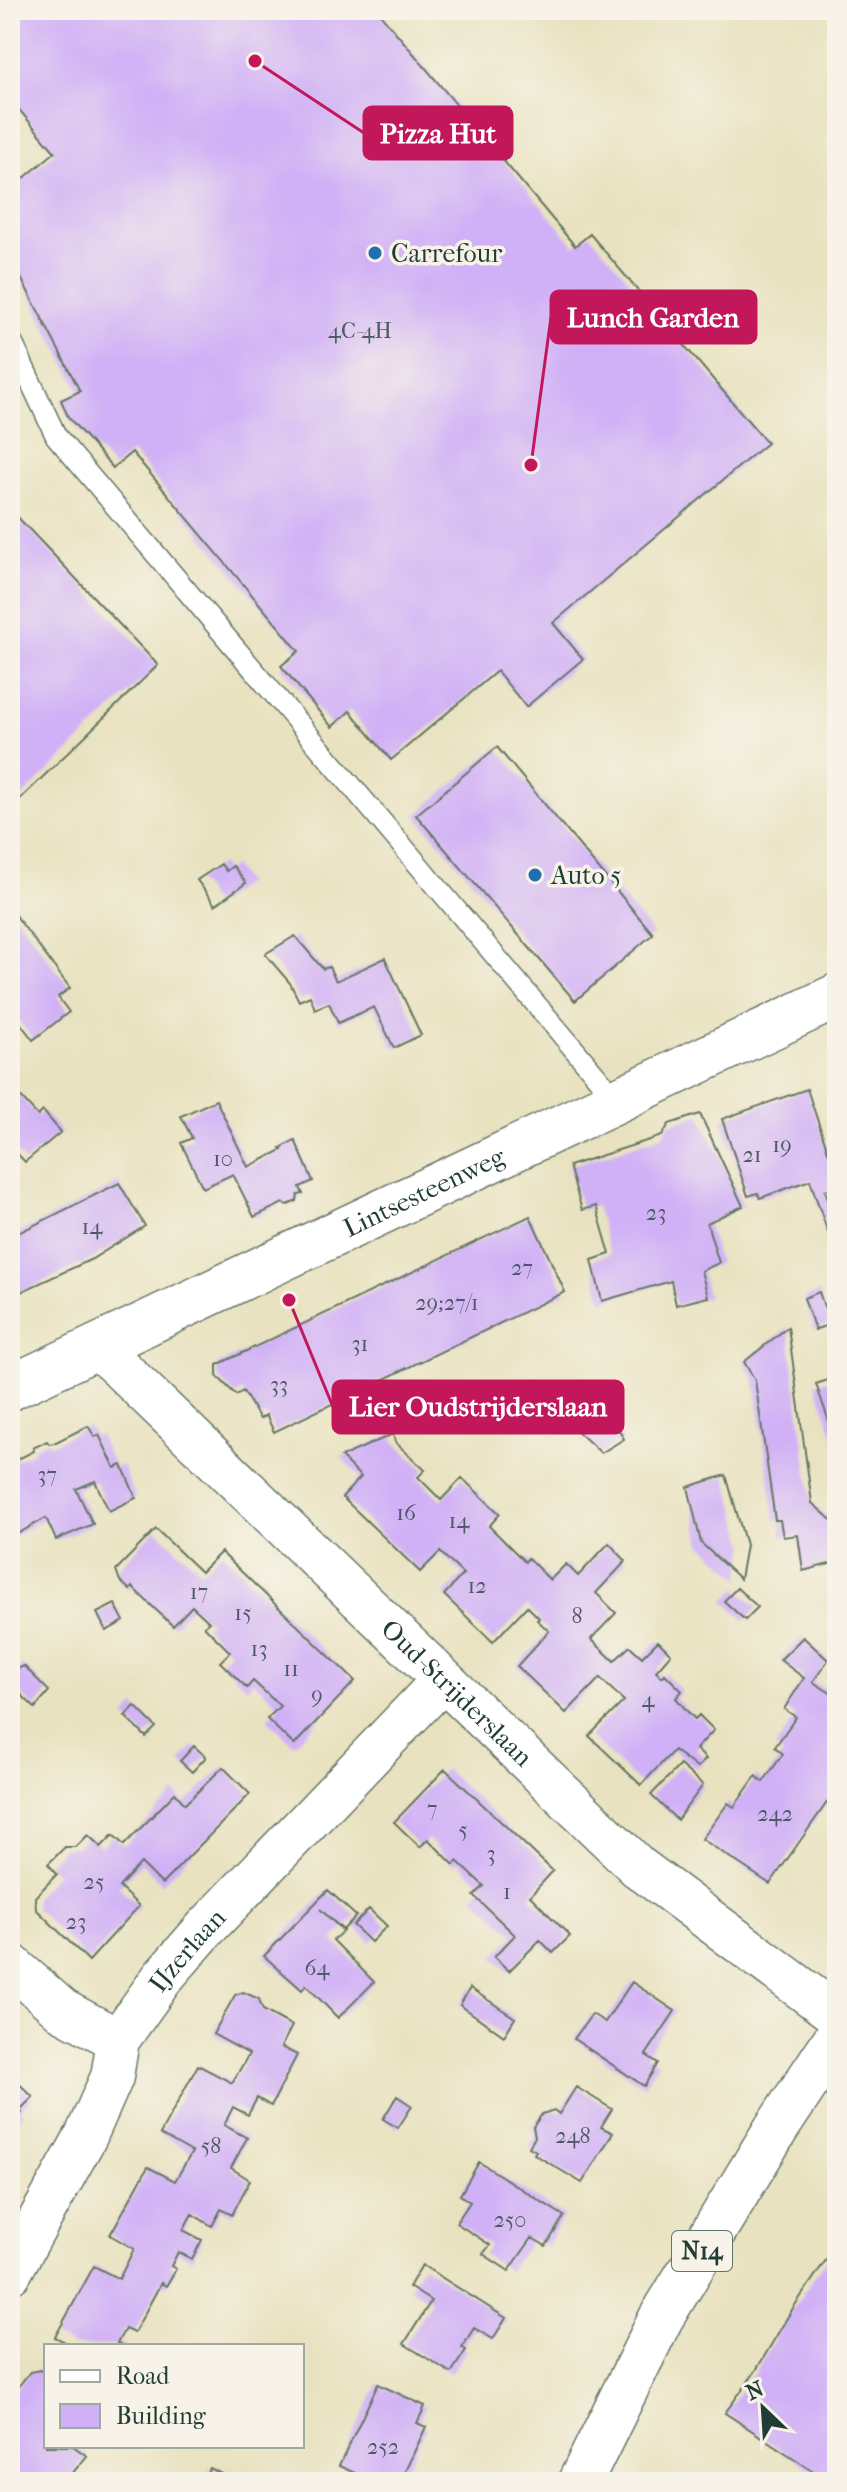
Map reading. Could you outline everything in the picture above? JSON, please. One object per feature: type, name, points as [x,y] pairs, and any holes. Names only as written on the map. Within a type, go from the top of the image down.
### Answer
[{"type":"street","name":"Lintsesteenweg","points":[[10,1388],[837,996]]},
{"type":"street","name":"Oud-Strijderslaan","points":[[97,1346],[638,1867],[837,2015]]},
{"type":"street","name":"IJzerlaan","points":[[10,2273],[86,2136],[112,2077],[118,2040],[163,1977],[204,1930],[443,1680]]},
{"type":"street","points":[[10,1964],[62,2010],[118,2040]]},
{"type":"street","name":"N14","points":[[586,2479],[661,2318],[776,2129],[837,2037]]},
{"type":"lane","points":[[10,338],[56,436],[617,1100]]},
{"type":"building","points":[[10,10],[377,10],[575,246],[590,234],[767,443],[553,623],[583,659],[526,707],[497,671],[391,760],[350,711],[332,727],[281,666],[299,651],[132,452],[113,468],[68,417],[61,400],[80,391],[10,257],[10,190],[55,152],[10,99]]},
{"type":"building","points":[[10,509],[158,665],[10,809]]},
{"type":"building","name":"Auto 5","points":[[497,747],[653,934],[575,1001],[416,815]]},
{"type":"building","points":[[221,864],[226,871],[233,866],[246,883],[215,905],[197,880]]},
{"type":"building","points":[[10,908],[70,988],[58,997],[69,1012],[33,1040],[15,1016],[10,1019]]},
{"type":"building","points":[[295,936],[323,969],[329,967],[336,981],[385,958],[421,1035],[394,1048],[374,1007],[338,1023],[329,1003],[315,1009],[310,996],[299,1001],[290,983],[265,954]]},
{"type":"building","points":[[10,1088],[38,1116],[43,1111],[61,1132],[25,1162],[10,1146]]},
{"type":"building","points":[[807,1089],[837,1178],[837,1186],[825,1190],[837,1225],[837,1229],[828,1233],[810,1180],[760,1198],[758,1193],[748,1196],[722,1119]]},
{"type":"building","points":[[216,1100],[248,1167],[295,1140],[313,1181],[300,1187],[303,1194],[298,1195],[297,1201],[288,1205],[283,1203],[254,1217],[233,1174],[203,1188],[181,1143],[192,1138],[181,1116]]},
{"type":"building","points":[[700,1114],[743,1206],[707,1223],[719,1263],[701,1271],[708,1297],[676,1305],[671,1281],[602,1301],[592,1260],[610,1254],[596,1206],[582,1210],[569,1166],[662,1136],[669,1124]]},
{"type":"building","points":[[119,1183],[145,1226],[92,1259],[10,1297],[10,1237]]},
{"type":"building","points":[[530,1216],[565,1292],[274,1432],[266,1415],[260,1419],[243,1391],[236,1395],[217,1376],[217,1365]]},
{"type":"building","points":[[819,1292],[830,1324],[815,1330],[804,1298]]},
{"type":"building","points":[[788,1327],[812,1503],[837,1525],[837,1562],[803,1571],[798,1535],[783,1537],[780,1520],[775,1520],[755,1380],[744,1362]]},
{"type":"building","points":[[837,1377],[837,1445],[816,1384]]},
{"type":"building","points":[[592,1397],[612,1425],[615,1423],[624,1439],[601,1453],[560,1415]]},
{"type":"building","points":[[88,1426],[95,1437],[99,1435],[115,1468],[122,1465],[136,1498],[109,1511],[95,1481],[76,1489],[93,1524],[56,1540],[46,1518],[10,1538],[10,1463],[47,1441],[54,1443]]},
{"type":"building","points":[[393,1434],[395,1442],[425,1470],[418,1477],[441,1500],[462,1478],[500,1514],[489,1526],[525,1562],[528,1558],[550,1580],[566,1564],[578,1576],[609,1543],[626,1561],[596,1593],[616,1613],[591,1639],[614,1661],[630,1646],[642,1657],[658,1641],[671,1654],[656,1671],[662,1677],[665,1674],[682,1691],[676,1698],[687,1711],[695,1719],[699,1715],[714,1730],[696,1749],[706,1759],[697,1768],[674,1750],[641,1785],[589,1736],[624,1701],[600,1678],[566,1713],[517,1666],[549,1631],[527,1606],[493,1642],[444,1595],[463,1574],[440,1552],[420,1572],[342,1497],[361,1477],[341,1457]]},
{"type":"building","points":[[726,1475],[746,1545],[740,1579],[701,1543],[688,1487]]},
{"type":"building","points":[[156,1529],[201,1572],[221,1552],[355,1681],[294,1745],[267,1719],[280,1706],[253,1681],[247,1688],[220,1662],[230,1652],[204,1626],[209,1622],[192,1606],[173,1626],[132,1587],[130,1590],[120,1581],[116,1570]]},
{"type":"building","points":[[737,1588],[758,1607],[745,1620],[724,1601]]},
{"type":"building","points":[[115,1604],[124,1621],[106,1631],[97,1613]]},
{"type":"building","points":[[803,1637],[828,1660],[813,1682],[837,1697],[837,1788],[770,1884],[702,1839],[728,1803],[734,1807],[756,1776],[763,1782],[783,1754],[775,1747],[796,1717],[784,1709],[804,1678],[780,1660]]},
{"type":"building","points":[[24,1666],[49,1691],[35,1708],[10,1684],[10,1672]]},
{"type":"building","points":[[135,1706],[156,1727],[146,1737],[125,1716]]},
{"type":"building","points":[[194,1746],[206,1757],[192,1772],[180,1761]]},
{"type":"building","points":[[680,1765],[703,1785],[677,1820],[651,1795]]},
{"type":"building","points":[[223,1767],[250,1794],[162,1884],[141,1863],[119,1887],[139,1906],[89,1961],[36,1909],[35,1897],[57,1874],[48,1864],[65,1847],[76,1847],[88,1835],[101,1847],[113,1835],[124,1845],[175,1793],[185,1804]]},
{"type":"building","points":[[445,1769],[553,1871],[530,1896],[570,1936],[553,1953],[540,1940],[509,1971],[494,1957],[515,1935],[474,1896],[484,1886],[457,1861],[454,1865],[428,1839],[420,1847],[394,1822]]},
{"type":"building","points":[[328,1890],[356,1916],[343,1930],[320,1909],[343,1931],[333,1940],[374,1982],[338,2018],[306,1985],[302,1990],[264,1956]]},
{"type":"building","points":[[369,1909],[387,1926],[371,1942],[353,1925]]},
{"type":"building","points":[[632,1982],[675,2011],[646,2055],[658,2063],[644,2086],[574,2039],[592,2014],[605,2022]]},
{"type":"building","points":[[470,1988],[515,2018],[504,2036],[460,2005]]},
{"type":"building","points":[[243,1992],[259,1999],[263,2010],[292,2026],[281,2047],[297,2055],[271,2106],[257,2098],[248,2115],[233,2107],[224,2125],[247,2138],[231,2168],[250,2180],[232,2215],[221,2209],[212,2226],[192,2214],[183,2230],[202,2240],[192,2259],[178,2252],[171,2266],[176,2269],[166,2286],[161,2283],[134,2333],[125,2329],[117,2343],[120,2344],[69,2344],[55,2337],[94,2266],[119,2279],[134,2249],[110,2235],[148,2167],[175,2181],[192,2152],[160,2134],[198,2065],[232,2083],[249,2054],[213,2034],[235,1995]]},
{"type":"building","points":[[10,2075],[33,2097],[20,2110],[22,2113],[14,2123],[17,2126],[10,2133]]},
{"type":"building","points":[[576,2087],[612,2109],[601,2127],[613,2133],[582,2183],[534,2154],[536,2151],[529,2147],[535,2137],[533,2127],[542,2114],[554,2110],[559,2114]]},
{"type":"building","points":[[397,2096],[412,2106],[398,2128],[383,2119]]},
{"type":"building","points":[[479,2162],[564,2216],[546,2246],[532,2238],[509,2271],[483,2254],[490,2245],[456,2223],[470,2202],[460,2195]]},
{"type":"building","points":[[837,2244],[837,2403],[834,2407],[837,2409],[837,2482],[830,2482],[725,2413]]},
{"type":"building","points":[[422,2265],[506,2318],[493,2339],[474,2328],[462,2347],[466,2350],[451,2373],[404,2344],[431,2301],[409,2287]]},
{"type":"building","points":[[41,2370],[44,2373],[44,2448],[76,2448],[87,2456],[65,2482],[15,2482],[10,2478],[10,2465],[15,2459],[10,2454],[10,2397],[30,2372]]},
{"type":"building","points":[[378,2384],[425,2406],[417,2423],[426,2427],[400,2482],[375,2482],[339,2466]]},
{"type":"building","points":[[210,2468],[227,2477],[224,2482],[202,2482]]},
{"type":"place","name":"Pizza Hut","points":[[255,61]]},
{"type":"place","name":"Carrefour","points":[[375,253]]},
{"type":"place","name":"Lunch Garden","points":[[531,465]]},
{"type":"place","name":"Auto 5","points":[[535,875]]},
{"type":"place","name":"Lier Oudstrijderslaan","points":[[289,1300]]}]
